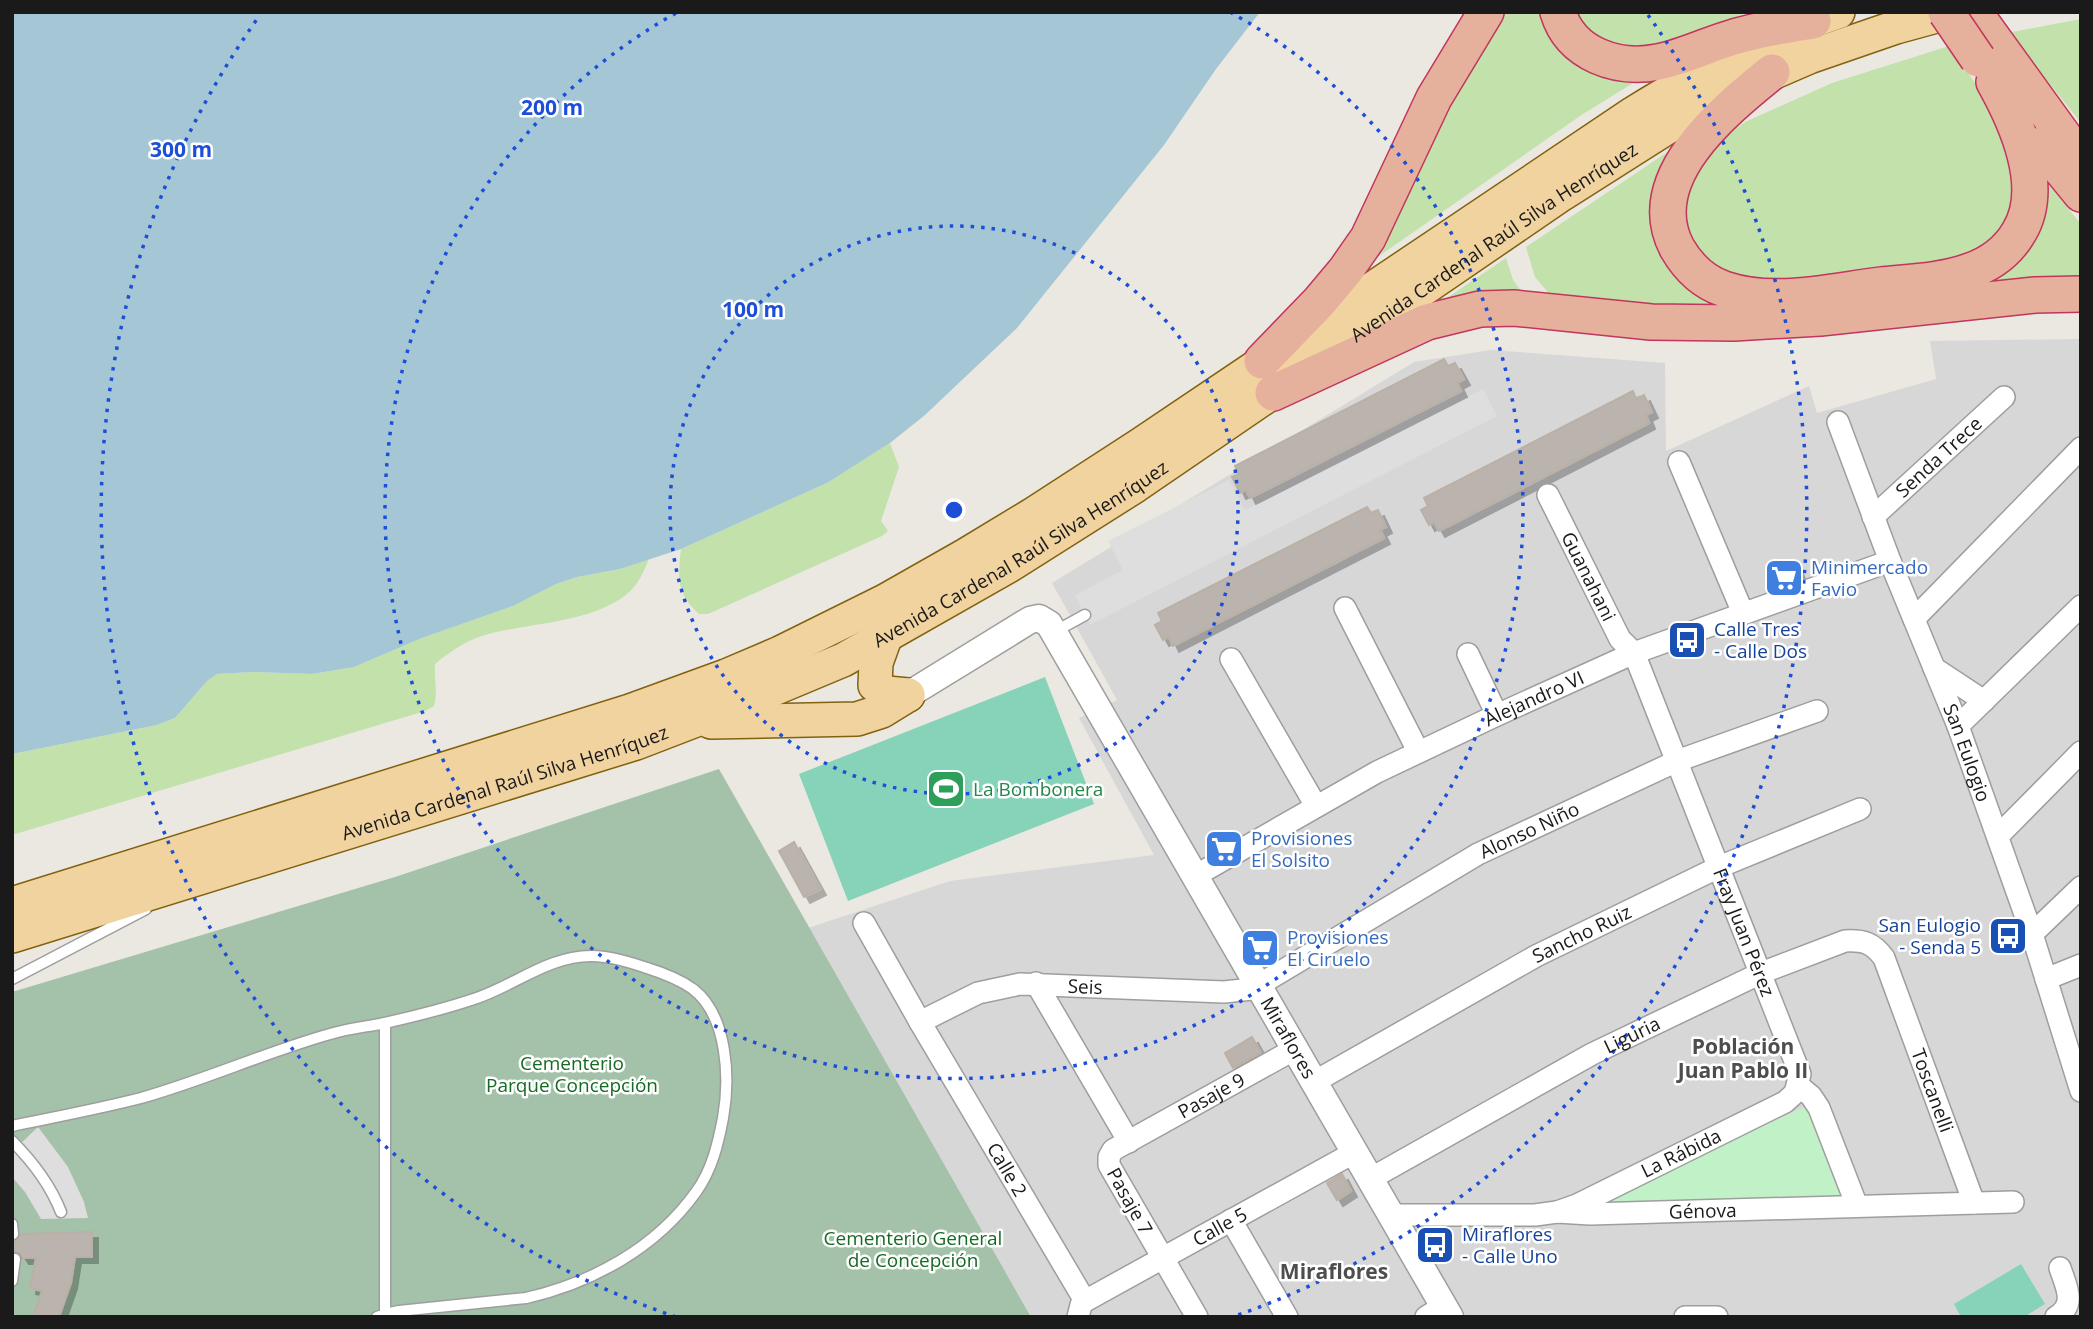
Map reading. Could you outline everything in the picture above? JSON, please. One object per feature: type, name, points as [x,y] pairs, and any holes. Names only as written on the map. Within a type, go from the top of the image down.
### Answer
[{"type":"highway","points":[[1268,377],[1319,302],[1368,238],[1434,98],[1486,12]]},
{"type":"highway","points":[[1558,12],[1565,27],[1582,48],[1602,58],[1628,64],[1658,62],[1738,36],[1826,16]]},
{"type":"highway","points":[[1949,12],[1992,65],[2081,160]]},
{"type":"highway","points":[[1772,72],[1727,111],[1696,144],[1679,168],[1668,205],[1675,245],[1690,267],[1718,287],[1754,296],[1791,296],[1944,277],[1983,266],[2003,252],[2020,232],[2029,207],[2030,194],[2018,131],[1974,12]]},
{"type":"highway","points":[[1992,65],[2081,194]]},
{"type":"highway","points":[[1268,377],[1427,322],[1480,309],[1514,307],[1651,322],[1734,323],[1820,318],[2035,295],[2081,294]]},
{"type":"main road","name":"Avenida Cardenal Raúl Silva Henríquez","points":[[12,904],[630,711],[780,653],[885,601],[1032,515],[1131,451],[1268,377],[1699,108],[1772,72],[1853,41],[1949,12]]},
{"type":"main road","name":"Avenida Cardenal Raúl Silva Henríquez","points":[[12,936],[584,759],[687,723],[843,660],[886,638],[1073,526],[1268,377],[1634,113],[1730,57],[1826,16]]},
{"type":"main road","points":[[886,638],[876,663],[875,685],[887,693],[908,695]]},
{"type":"main road","points":[[687,723],[857,719],[882,711],[908,695]]},
{"type":"street","name":"Senda Trece","points":[[1873,517],[2004,397]]},
{"type":"street","name":"San Eulogio","points":[[1838,422],[1890,561],[1958,726],[1998,836],[2081,1091]]},
{"type":"street","points":[[1914,619],[2081,448]]},
{"type":"street","points":[[1679,462],[1743,614]]},
{"type":"street","name":"Guanahani","points":[[1548,495],[1620,639],[1634,653]]},
{"type":"street","name":"Alejandro VI","points":[[1195,876],[1418,751],[1497,715],[1634,653],[1890,561]]},
{"type":"street","points":[[1958,726],[2081,606]]},
{"type":"street","points":[[1345,608],[1418,751]]},
{"type":"street","points":[[908,695],[1030,620],[1047,625]]},
{"type":"street","name":"Miraflores","points":[[1047,625],[1391,1215],[1440,1313]]},
{"type":"street","name":"Fray Juan Pérez","points":[[1634,653],[1798,1067],[1799,1086],[1811,1096],[1819,1108],[1857,1206]]},
{"type":"street","points":[[1468,654],[1497,715]]},
{"type":"street","points":[[1231,659],[1316,806]]},
{"type":"street","points":[[1934,668],[1984,701]]},
{"type":"street","name":"Alonso Niño","points":[[1259,986],[1478,854],[1677,761],[1817,711]]},
{"type":"street","points":[[1998,836],[2081,752]]},
{"type":"street","name":"Sancho Ruiz","points":[[1314,1082],[1536,956],[1719,867],[1860,808]]},
{"type":"street","points":[[2032,934],[2081,887]]},
{"type":"street","name":"Calle 2","points":[[864,923],[1082,1309]]},
{"type":"street","name":"Liguria","points":[[1370,1179],[1592,1054],[1761,973],[1845,941],[1857,940],[1876,947],[1884,958],[1891,978]]},
{"type":"street","points":[[2046,979],[2081,965]]},
{"type":"street","name":"Toscanelli","points":[[1891,978],[1974,1203]]},
{"type":"street","name":"Seis","points":[[920,1023],[985,990],[1006,985],[1036,983],[1224,992],[1243,991],[1259,986]]},
{"type":"street","name":"Pasaje 7","points":[[1036,983],[1129,1142],[1110,1153],[1109,1165],[1197,1317]]},
{"type":"street","name":"Pasaje 9","points":[[1129,1142],[1295,1049]]},
{"type":"street","name":"La Rábida","points":[[1557,1212],[1577,1205],[1785,1102],[1799,1086]]},
{"type":"street","name":"Calle 5","points":[[1082,1309],[1162,1258],[1355,1152]]},
{"type":"street","name":"Génova","points":[[1391,1215],[1535,1215],[1557,1212],[2013,1202]]},
{"type":"street","points":[[1231,1220],[1287,1317]]},
{"type":"street","points":[[2056,1317],[2065,1311],[2069,1301],[2060,1268]]},
{"type":"street","points":[[1685,1317],[1717,1317]]},
{"type":"lane","points":[[1047,625],[1085,615]]},
{"type":"lane","points":[[164,900],[219,872]]},
{"type":"lane","points":[[12,979],[153,906]]},
{"type":"lane","points":[[12,1125],[142,1097],[331,1034],[385,1023],[477,998],[547,965],[590,956],[613,958],[670,975],[695,991],[710,1011],[721,1036],[727,1088],[719,1139],[711,1166],[697,1191],[659,1234],[607,1269],[544,1294],[526,1298],[381,1315],[385,1023]]},
{"type":"lane","points":[[12,1141],[34,1164],[55,1197],[61,1212]]},
{"type":"lane","points":[[12,1224],[13,1234]]},
{"type":"lane","points":[[12,1281],[15,1259]]},
{"type":"shaded area","points":[[2081,339],[2081,1317],[1031,1317],[808,928],[950,881],[1154,855],[1079,718],[1117,700],[1052,583],[1414,362],[1491,350],[1665,363],[1666,451],[1809,386],[1817,413],[1936,379],[1930,341]]},
{"type":"shaded area","points":[[1483,389],[1497,416],[1090,625],[1075,595],[1123,570],[1108,541],[1229,480],[1245,510]]},
{"type":"shaded area","points":[[38,1127],[68,1167],[84,1202],[88,1218],[41,1219],[25,1192],[12,1177],[12,1141],[18,1146]]},
{"type":"green space","points":[[1501,12],[1552,12],[1654,70],[1580,116],[1359,270],[1430,133]]},
{"type":"green space","points":[[1571,12],[1746,12],[1672,47],[1602,50]]},
{"type":"green space","points":[[2081,19],[2081,123],[2022,49],[2012,32]]},
{"type":"green space","points":[[1949,46],[1994,110],[2012,148],[2018,214],[1974,258],[1760,285],[1697,260],[1680,205],[1705,153],[1745,122],[1832,83]]},
{"type":"green space","points":[[1675,147],[1662,185],[1728,302],[1718,313],[1551,296],[1535,277],[1526,247]]},
{"type":"green space","points":[[2047,183],[2081,224],[2081,282],[1957,291]]},
{"type":"green space","points":[[1506,258],[1513,280],[1525,296],[1441,302]]},
{"type":"green space","points":[[890,443],[899,467],[881,521],[888,531],[882,536],[708,614],[699,614],[692,607],[680,584],[681,549],[829,482]]},
{"type":"green space","points":[[649,559],[637,583],[625,596],[609,605],[570,618],[484,635],[455,649],[435,664],[434,706],[425,711],[12,835],[12,754],[157,725],[175,718],[207,681],[217,674],[312,674],[354,667],[422,638],[513,606],[556,584],[620,569]]},
{"type":"green space","name":"La Bombonera","points":[[1045,677],[1094,804],[848,901],[799,774]]},
{"type":"green space","name":"Cementerio Parque Concepción","points":[[719,769],[1031,1317],[12,1317],[12,992],[395,877]]},
{"type":"green space","points":[[1806,1106],[1846,1198],[1603,1202]]},
{"type":"green space","points":[[2021,1264],[2045,1304],[2024,1317],[1961,1317],[1954,1304]]},
{"type":"water","points":[[12,12],[1260,12],[1216,69],[1164,145],[1017,328],[925,415],[890,443],[829,482],[681,549],[620,569],[556,584],[513,606],[422,638],[354,667],[312,674],[217,674],[207,681],[175,718],[157,725],[12,754]]},
{"type":"building","points":[[1444,359],[1448,366],[1455,363],[1464,379],[1457,383],[1461,391],[1250,498],[1246,490],[1240,493],[1232,477],[1239,474],[1235,466]]},
{"type":"building","points":[[1633,391],[1636,399],[1644,395],[1652,412],[1646,415],[1649,423],[1439,531],[1434,522],[1429,525],[1421,510],[1428,506],[1424,498]]},
{"type":"building","points":[[1367,507],[1371,513],[1378,510],[1386,527],[1380,530],[1384,538],[1173,646],[1169,637],[1163,640],[1155,625],[1162,621],[1158,613]]},
{"type":"building","points":[[1795,562],[1800,576],[1782,582],[1777,569]]},
{"type":"building","points":[[794,842],[820,889],[804,897],[779,851]]},
{"type":"building","points":[[1252,1037],[1261,1053],[1233,1068],[1225,1053]]},
{"type":"building","points":[[1342,1174],[1351,1191],[1337,1200],[1327,1183]]},
{"type":"building","points":[[92,1232],[92,1257],[75,1257],[71,1283],[59,1317],[33,1317],[42,1291],[30,1288],[36,1258],[23,1258],[19,1252],[12,1252],[12,1242],[18,1240],[21,1234]]},
{"type":"place","name":"Minimercado Favio","points":[[1784,578]]},
{"type":"place","name":"Calle Tres - Calle Dos","points":[[1687,640]]},
{"type":"place","name":"La Bombonera","points":[[946,789]]},
{"type":"place","name":"Provisiones El Solsito","points":[[1224,849]]},
{"type":"place","name":"San Eulogio - Senda 5","points":[[2008,936]]},
{"type":"place","name":"Provisiones El Ciruelo","points":[[1260,948]]},
{"type":"place","name":"Miraflores - Calle Uno","points":[[1435,1245]]},
{"type":"district","name":"Población Juan Pablo II","points":[[1743,1059]]},
{"type":"district","name":"Miraflores","points":[[1334,1272]]},
{"type":"park label","name":"Cementerio General de Concepción","points":[[913,1249]]}]
